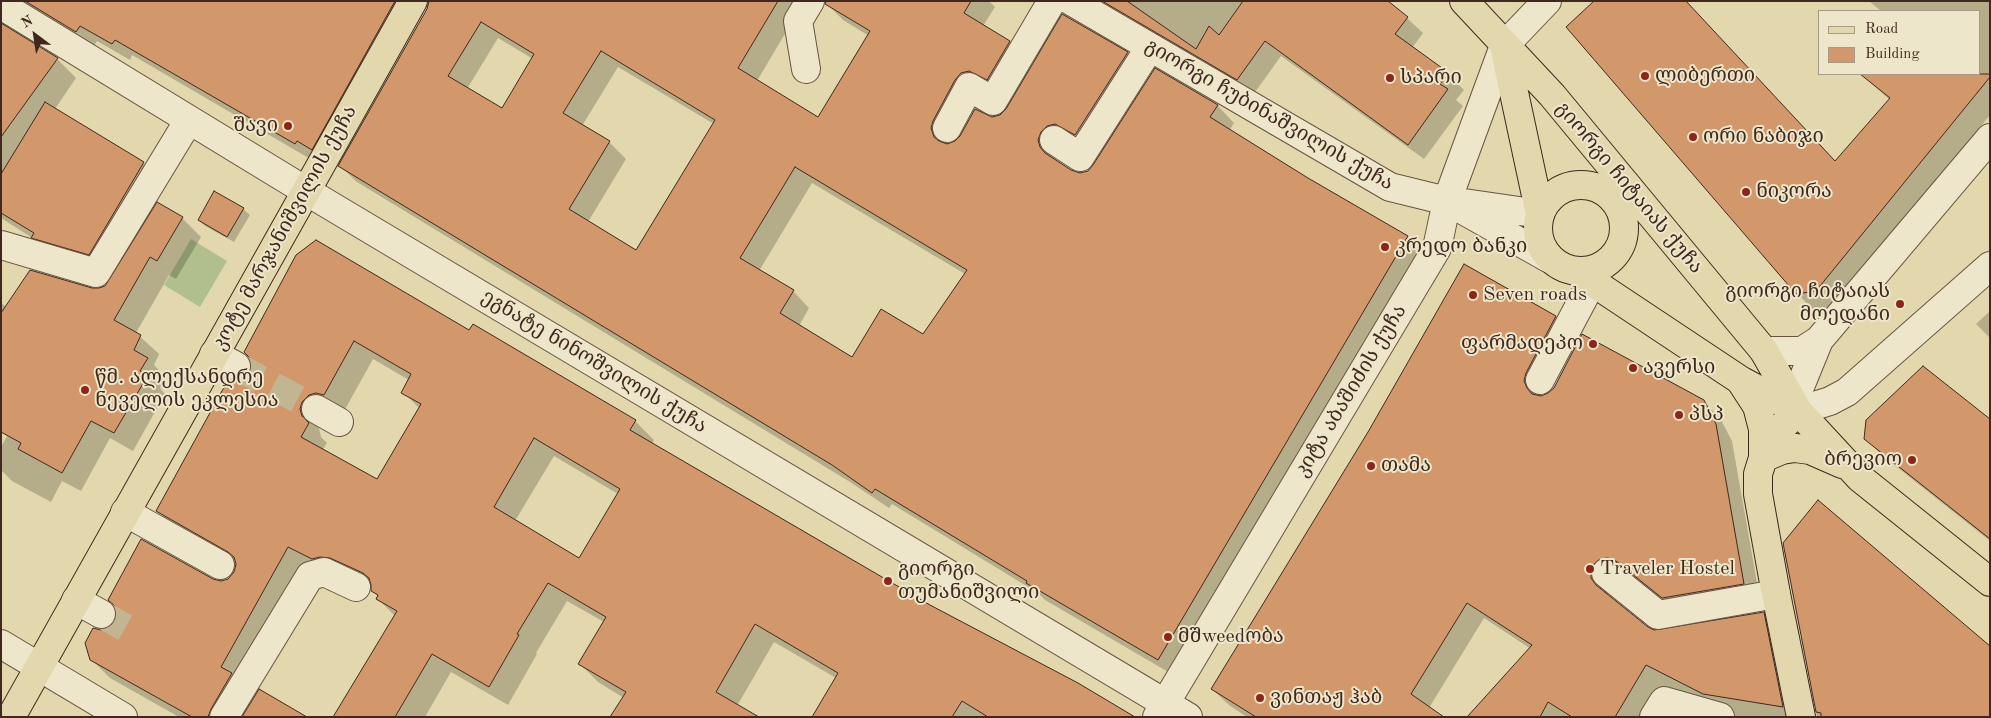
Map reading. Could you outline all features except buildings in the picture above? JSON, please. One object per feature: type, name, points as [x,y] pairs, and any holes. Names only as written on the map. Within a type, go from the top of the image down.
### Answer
[{"type":"main road","name":"კოტე მარჯანიშვილის ქუჩა","points":[[10,717],[125,512],[225,360],[306,191],[413,1]]},
{"type":"main road","name":"გიორგი ჩიტაიას ქუჩა","points":[[1464,1],[1504,46],[1552,95],[1764,351],[1798,411]]},
{"type":"main road","name":"გიორგი ჩიტაიას ქუჩა","points":[[1504,46],[1540,214]]},
{"type":"main road","points":[[1584,277],[1591,270],[1604,266],[1615,256],[1622,244],[1625,230],[1623,216],[1616,202],[1610,196],[1590,185],[1574,185],[1559,190],[1547,200],[1540,214],[1539,238],[1541,246],[1550,259],[1562,268],[1584,277],[1740,380],[1798,411],[1850,467],[1881,495],[1990,582]]},
{"type":"main road","points":[[1623,216],[1662,227]]},
{"type":"main road","points":[[1740,380],[1757,406],[1763,429],[1763,458]]},
{"type":"main road","points":[[1798,411],[1777,432],[1763,458],[1758,474],[1758,494],[1798,716]]},
{"type":"main road","points":[[1763,458],[1782,450],[1795,448],[1810,450],[1850,467]]},
{"type":"street","points":[[806,69],[798,21],[810,1]]},
{"type":"street","points":[[947,128],[969,87],[992,101],[1052,1]]},
{"type":"street","name":"გიორგი ჩუბინაშვილის ქუჩა","points":[[1071,1],[1390,187],[1448,201],[1550,259]]},
{"type":"street","points":[[1504,46],[1547,1]]},
{"type":"street","name":"ეგნატე ნინოშვილის ქუჩა","points":[[1,5],[1161,710],[1188,717]]},
{"type":"street","name":"კიტა აბაშიძის ქუჩა","points":[[1161,710],[1437,248],[1448,201],[1504,46]]},
{"type":"street","points":[[1054,140],[1080,157],[1150,47]]},
{"type":"street","points":[[1,245],[96,273],[189,120]]},
{"type":"street","points":[[1990,138],[1819,340],[1799,389],[1798,411],[1830,401],[1847,392],[1990,266]]},
{"type":"street","points":[[1448,201],[1540,214]]},
{"type":"street","points":[[1540,380],[1584,277]]},
{"type":"street","points":[[1764,351],[1802,350],[1819,340]]},
{"type":"street","points":[[125,512],[220,565]]},
{"type":"street","points":[[224,717],[310,576],[324,572],[356,587]]},
{"type":"street","points":[[1606,573],[1658,615],[1776,594]]},
{"type":"street","points":[[76,600],[101,614]]},
{"type":"street","points":[[1,644],[123,717]]},
{"type":"street","points":[[1654,717],[1664,701],[1720,717]]},
{"type":"green space","points":[[191,239],[227,261],[200,307],[164,285]]},
{"type":"tunnel","points":[[236,366],[316,409]]},
{"type":"tunnel","points":[[101,614],[131,631]]},
{"type":"place","name":"ლიბერთი","points":[[1645,76]]},
{"type":"place","name":"სპარი","points":[[1390,78]]},
{"type":"place","name":"შავი","points":[[288,126]]},
{"type":"place","name":"ორი ნაბიჯი","points":[[1693,137]]},
{"type":"place","name":"ნიკორა","points":[[1746,192]]},
{"type":"place","name":"კრედო ბანკი","points":[[1385,247]]},
{"type":"place","name":"Seven roads","points":[[1473,295]]},
{"type":"place","name":"გიორგი ჩიტაიას მოედანი","points":[[1900,304]]},
{"type":"place","name":"ფარმადეპო","points":[[1593,344]]},
{"type":"place","name":"ავერსი","points":[[1633,368]]},
{"type":"place","name":"წმ. ალექსანდრე ნეველის ეკლესია","points":[[85,390]]},
{"type":"place","name":"პსპ","points":[[1679,415]]},
{"type":"place","name":"ბრევიო","points":[[1912,460]]},
{"type":"place","name":"თამა","points":[[1371,466]]},
{"type":"place","name":"Traveler Hostel","points":[[1590,569]]},
{"type":"place","name":"გიორგი თუმანიშვილი","points":[[888,581]]},
{"type":"place","name":"მშweedობა","points":[[1168,637]]},
{"type":"place","name":"ვინთაჟ ჰაბ","points":[[1260,698]]}]
